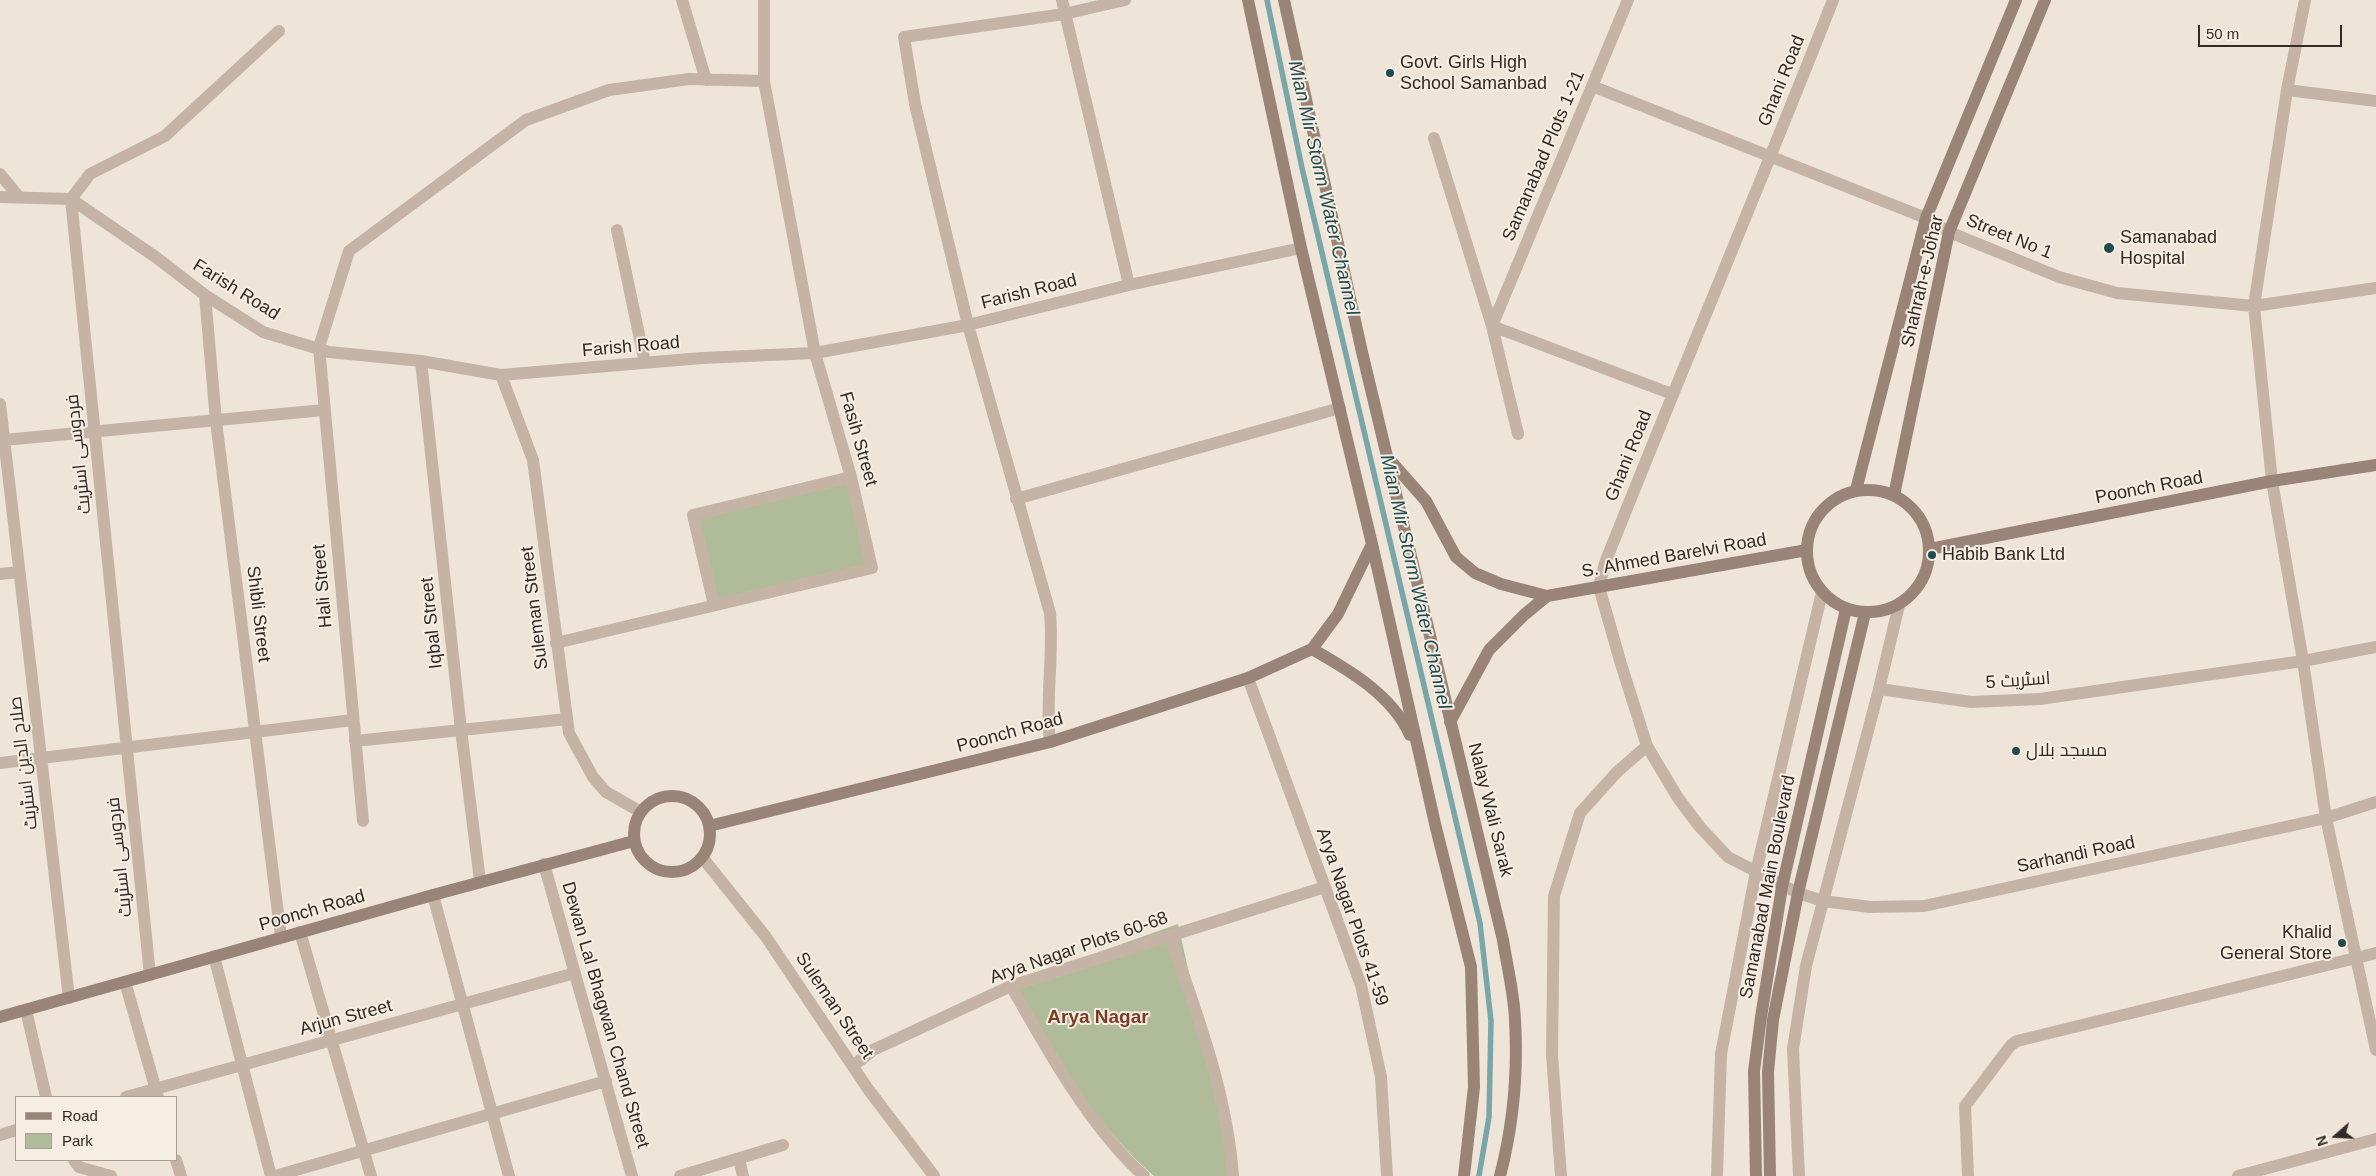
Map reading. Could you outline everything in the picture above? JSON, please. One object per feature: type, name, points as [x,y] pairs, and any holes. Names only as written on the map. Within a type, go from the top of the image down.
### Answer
[{"type":"main road","points":[[1248,0],[1301,248],[1372,544],[1419,756],[1471,968],[1474,1087],[1464,1176]]},
{"type":"main road","name":"Nalay Wali Sarak","points":[[1284,0],[1387,457],[1503,940],[1515,1018],[1515,1072],[1508,1146],[1500,1176]]},
{"type":"main road","name":"Shahrah-e-Johar","points":[[1856,490],[1926,218],[2016,0]]},
{"type":"main road","name":"Shahrah-e-Johar","points":[[1894,495],[1949,232],[2045,0]]},
{"type":"main road","name":"S. Ahmed Barelvi Road","points":[[1387,457],[1426,501],[1456,557],[1474,573],[1501,584],[1547,596],[1807,550]]},
{"type":"main road","name":"Poonch Road","points":[[1930,549],[2272,481],[2376,465]]},
{"type":"main road","points":[[1856,490],[1875,490],[1894,495],[1908,504],[1919,517],[1927,533],[1930,549],[1926,571],[1915,591],[1898,605],[1882,611],[1865,613],[1846,609],[1833,602],[1822,592],[1808,565],[1807,550],[1810,530],[1821,512],[1836,498],[1856,490]]},
{"type":"main road","name":"Poonch Road","points":[[709,826],[1050,742],[1248,678],[1312,649],[1338,614],[1372,544]]},
{"type":"main road","name":"S. Ahmed Barelvi Road","points":[[1450,722],[1489,650],[1524,615],[1547,596]]},
{"type":"main road","name":"Samanabad Main Boulevard","points":[[1756,1176],[1755,1053],[1782,887],[1846,609]]},
{"type":"main road","name":"Samanabad Main Boulevard","points":[[1770,1176],[1769,1054],[1798,893],[1865,613]]},
{"type":"main road","points":[[1312,649],[1347,668],[1378,693],[1404,722],[1419,756]]},
{"type":"main road","points":[[665,796],[680,797],[693,802],[703,813],[709,826],[707,848],[702,857],[682,871],[669,872],[657,869],[647,863],[639,853],[634,841],[636,820],[641,812],[651,802],[665,796]]},
{"type":"main road","name":"Poonch Road","points":[[0,1017],[281,937],[634,841]]},
{"type":"street","points":[[682,0],[706,80]]},
{"type":"street","name":"Fasih Street","points":[[556,643],[872,568],[851,477],[815,353],[764,81],[764,0]]},
{"type":"street","points":[[1062,0],[1129,286]]},
{"type":"street","points":[[1050,742],[1047,715],[1052,635],[1050,613],[968,325],[915,104],[904,38],[1064,14],[1125,0]]},
{"type":"street","name":"Samanabad Plots 1-21","points":[[1492,326],[1628,0]]},
{"type":"street","name":"Ghani Road","points":[[1782,887],[1728,857],[1700,828],[1678,798],[1647,746],[1620,664],[1600,587],[1605,562],[1672,394],[1771,158],[1833,0]]},
{"type":"street","points":[[2305,0],[2287,90],[2254,306],[2272,481],[2303,661],[2326,818],[2376,1050]]},
{"type":"street","points":[[0,197],[70,199],[90,174],[166,136],[278,31]]},
{"type":"street","points":[[318,348],[349,251],[526,120],[609,90],[689,79],[764,81]]},
{"type":"street","name":"Street No 1","points":[[1592,86],[1926,218],[1949,232],[2059,277],[2117,293],[2254,306],[2376,288]]},
{"type":"street","points":[[2287,90],[2376,101]]},
{"type":"street","points":[[1434,138],[1492,326],[1518,434]]},
{"type":"street","points":[[0,174],[19,197]]},
{"type":"street","name":"Farish Road","points":[[70,199],[157,258],[205,294],[263,332],[329,352],[421,361],[501,375],[645,363],[815,353],[968,325],[1129,286],[1301,248]]},
{"type":"street","name":"فردوسی اسٹریٹ","points":[[70,199],[150,975]]},
{"type":"street","points":[[618,230],[645,363]]},
{"type":"street","name":"Shibli Street","points":[[205,294],[216,421],[281,937]]},
{"type":"street","points":[[1492,326],[1672,394]]},
{"type":"street","name":"Hali Street","points":[[318,348],[362,822]]},
{"type":"street","name":"Iqbal Street","points":[[421,361],[461,730],[480,882]]},
{"type":"street","name":"Suleman Street","points":[[501,375],[533,460],[569,733],[593,777],[606,792],[641,812]]},
{"type":"street","name":"صلاح الدین اسٹریٹ","points":[[0,404],[69,998]]},
{"type":"street","points":[[1016,499],[1340,408]]},
{"type":"street","points":[[4,440],[324,410]]},
{"type":"street","points":[[714,606],[693,515],[851,477]]},
{"type":"street","points":[[0,574],[19,572]]},
{"type":"street","points":[[1717,1176],[1721,1054],[1756,872],[1822,592]]},
{"type":"street","points":[[1799,1176],[1793,1049],[1806,966],[1879,689],[1898,605]]},
{"type":"street","name":"اسٹریٹ 5","points":[[1879,689],[1971,702],[2040,699],[2303,661],[2376,647]]},
{"type":"street","name":"Arya Nagar Plots 41-59","points":[[1248,678],[1360,985],[1381,1077],[1387,1176]]},
{"type":"street","points":[[355,741],[567,719]]},
{"type":"street","points":[[0,763],[353,720]]},
{"type":"street","points":[[1561,1176],[1552,1055],[1554,896],[1580,813],[1616,772],[1647,746]]},
{"type":"street","name":"Sarhandi Road","points":[[1782,887],[1823,901],[1870,907],[1924,906],[2326,818],[2376,802]]},
{"type":"street","name":"Suleman Street","points":[[702,857],[766,936],[868,1089],[934,1176]]},
{"type":"street","name":"Dewan Lal Bhagwan Chand Street","points":[[544,864],[632,1176]]},
{"type":"street","name":"Arya Nagar Plots 60-68","points":[[853,1066],[873,1050],[1011,986],[1325,887]]},
{"type":"street","points":[[433,895],[510,1176]]},
{"type":"street","points":[[300,932],[371,1176]]},
{"type":"street","points":[[1170,936],[1208,1046],[1230,1142],[1233,1176]]},
{"type":"street","points":[[1968,1176],[1965,1106],[2005,1052],[2017,1041],[2376,953]]},
{"type":"street","points":[[214,956],[271,1176]]},
{"type":"street","name":"Arjun Street","points":[[134,1096],[157,1093],[243,1065],[575,974]]},
{"type":"street","points":[[125,982],[157,1093]]},
{"type":"street","points":[[1011,986],[1050,1054],[1110,1141],[1144,1176]]},
{"type":"street","points":[[26,1010],[46,1096]]},
{"type":"street","points":[[275,1176],[606,1081]]},
{"type":"street","points":[[0,1135],[15,1130]]},
{"type":"street","points":[[2238,1176],[2376,1139]]},
{"type":"street","points":[[680,1176],[783,1145]]},
{"type":"street","points":[[738,1159],[743,1176]]},
{"type":"street","points":[[176,1161],[181,1176]]},
{"type":"street","points":[[77,1168],[111,1176]]},
{"type":"green space","points":[[851,477],[872,568],[714,605],[693,515]]},
{"type":"green space","points":[[1178,924],[1229,1152],[1231,1176],[1154,1176],[1112,1134],[1058,1060],[1009,984]]},
{"type":"waterway","name":"Mian Mir Storm Water Channel","points":[[1267,0],[1302,168],[1480,923],[1491,1021],[1489,1117],[1479,1176]]},
{"type":"place","name":"Govt. Girls High School Samanbad","points":[[1390,73]]},
{"type":"place","name":"Samanabad Hospital","points":[[2109,248]]},
{"type":"place","name":"Habib Bank Ltd","points":[[1932,555]]},
{"type":"place","name":"مسجد بلال","points":[[2016,751]]},
{"type":"place","name":"Khalid General Store","points":[[2342,943]]},
{"type":"district","name":"Arya Nagar","points":[[1098,1018]]}]
